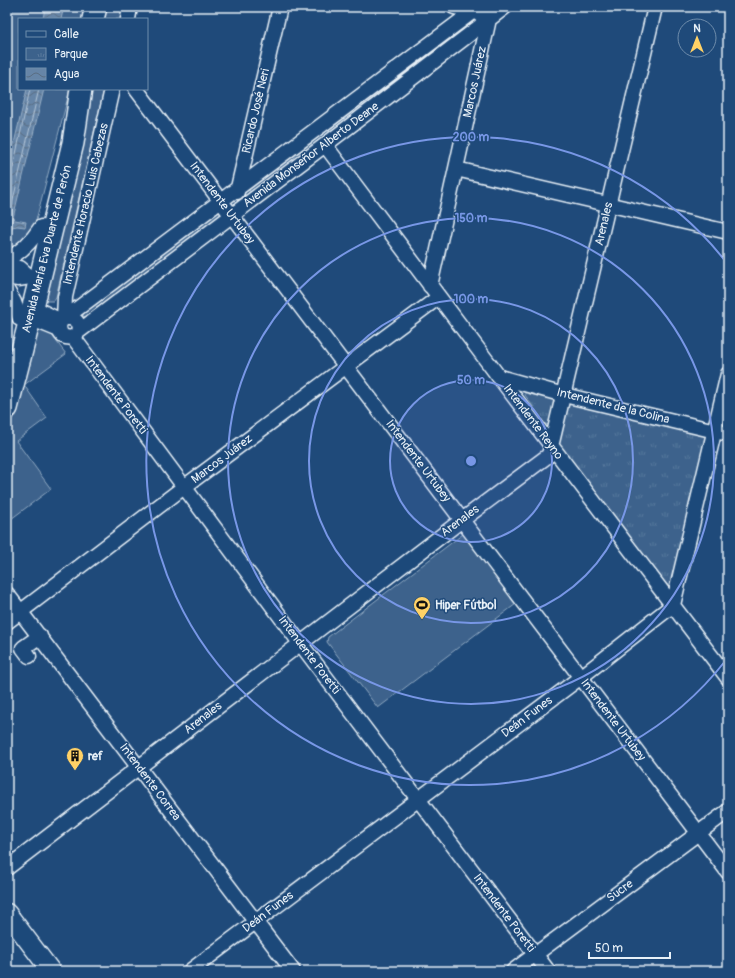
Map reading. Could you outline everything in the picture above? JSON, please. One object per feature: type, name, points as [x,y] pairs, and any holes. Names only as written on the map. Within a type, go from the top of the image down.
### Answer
[{"type":"highway","points":[[93,18],[96,7]]},
{"type":"highway","name":"Avenida María Eva Duarte de Perón","points":[[35,278],[41,227],[73,90]]},
{"type":"highway","name":"Avenida María Eva Duarte de Perón","points":[[7,366],[25,313],[73,143],[81,90]]},
{"type":"highway","name":"Avenida María Eva Duarte de Perón","points":[[7,408],[25,313]]},
{"type":"main road","points":[[7,913],[51,971]]},
{"type":"street","points":[[128,18],[130,7]]},
{"type":"street","name":"Ricardo José Neri","points":[[232,216],[280,7]]},
{"type":"street","points":[[454,7],[476,9],[489,19]]},
{"type":"street","name":"Avenida Monseñor Alberto Deane","points":[[75,334],[505,7]]},
{"type":"street","name":"Arenales","points":[[7,868],[549,455],[654,7]]},
{"type":"street","name":"Avenida Monseñor Alberto Deane","points":[[63,322],[476,9]]},
{"type":"street","name":"Marcos Juárez","points":[[430,286],[489,19]]},
{"type":"street","name":"Intendente Horacio Luis Cabezas","points":[[63,322],[64,297],[112,90]]},
{"type":"street","name":"Intendente Urtubey","points":[[137,90],[728,872]]},
{"type":"street","name":"Intendente Reyno","points":[[325,145],[430,286],[728,678]]},
{"type":"street","points":[[456,169],[728,232]]},
{"type":"street","points":[[7,259],[14,256],[27,246],[41,227]]},
{"type":"street","points":[[7,265],[20,268],[35,278]]},
{"type":"street","points":[[7,277],[18,279],[35,278]]},
{"type":"street","points":[[7,290],[14,302],[25,313],[41,311],[63,322],[63,336],[66,337],[75,334]]},
{"type":"street","name":"Marcos Juárez","points":[[7,622],[184,487],[439,297]]},
{"type":"street","name":"Intendente Poretti","points":[[75,334],[184,487],[300,644],[548,971]]},
{"type":"street","points":[[673,605],[721,432],[728,374]]},
{"type":"street","name":"Intendente de la Colina","points":[[499,377],[564,395],[721,432]]},
{"type":"street","name":"Intendente Correa","points":[[7,594],[293,971]]},
{"type":"street","name":"Deán Funes","points":[[190,971],[418,800],[673,605]]},
{"type":"street","points":[[30,656],[23,648],[40,636]]},
{"type":"street","name":"Sucre","points":[[513,971],[728,812]]},
{"type":"green space","points":[[7,7],[90,7],[87,18],[18,18],[18,90],[70,90],[34,228],[7,255]]},
{"type":"green space","points":[[101,7],[123,7],[120,18],[98,18]]},
{"type":"green space","points":[[471,21],[473,24],[332,133],[329,132],[328,128]]},
{"type":"green space","points":[[86,90],[104,90],[56,297],[53,301],[47,301],[44,299]]},
{"type":"green space","points":[[308,143],[312,144],[313,146],[250,194],[249,193],[250,187]]},
{"type":"green space","points":[[220,210],[222,215],[86,317],[83,316],[83,313]]},
{"type":"green space","points":[[7,296],[12,318],[7,352]]},
{"type":"green space","points":[[42,328],[50,333],[66,354],[24,385],[47,418],[16,441],[51,489],[7,522],[7,422],[31,334],[36,329]]},
{"type":"green space","points":[[525,391],[556,398],[550,425],[545,424],[525,395]]},
{"type":"green space","points":[[570,403],[702,433],[707,436],[671,585],[666,585],[562,451],[559,444],[568,405]]},
{"type":"green space","name":"Hiper Fútbol","points":[[463,534],[516,604],[378,708],[327,642],[328,637]]},
{"type":"water","points":[[45,7],[64,7],[61,18],[43,18]]},
{"type":"water","points":[[27,90],[44,90],[13,218],[15,220],[26,222],[25,227],[12,227],[7,245],[7,182],[10,160]]},
{"type":"place","name":"Hiper Fútbol","points":[[422,620]]},
{"type":"place","name":"ref","points":[[75,771]]}]
